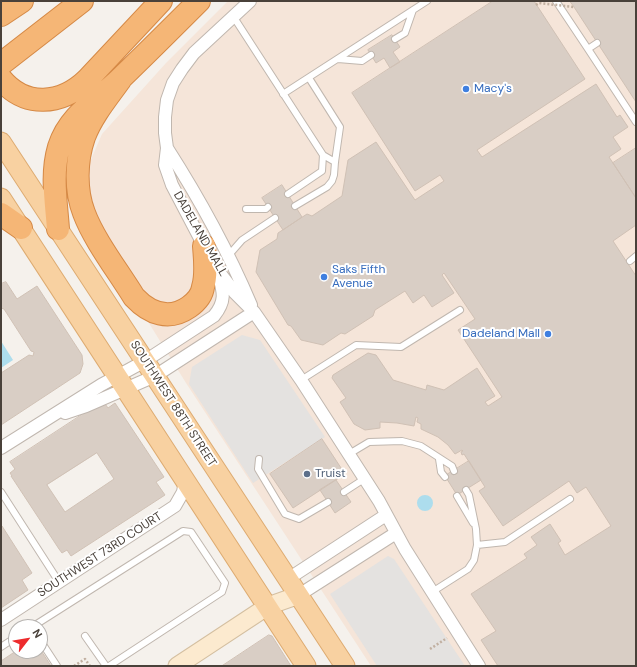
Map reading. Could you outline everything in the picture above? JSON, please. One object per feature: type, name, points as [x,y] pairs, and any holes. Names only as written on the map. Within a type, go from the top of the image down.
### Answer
[{"type":"highway","points":[[1,64],[82,1]]},
{"type":"highway","points":[[1,79],[18,94],[29,98],[41,100],[53,99],[70,94],[87,80],[161,1]]},
{"type":"highway","points":[[58,228],[54,174],[62,139],[71,124],[85,108],[120,80],[199,1]]},
{"type":"highway","points":[[120,80],[93,118],[80,152],[78,168],[80,199],[83,211],[90,227],[134,297],[149,310],[159,314],[172,315],[182,311],[192,305],[198,298],[203,288],[205,273],[204,246]]},
{"type":"highway","points":[[1,214],[21,228]]},
{"type":"main road","name":"SOUTHWEST 88TH STREET","points":[[1,142],[345,666]]},
{"type":"main road","points":[[1,198],[306,666]]},
{"type":"street","name":"DADELAND MALL","points":[[250,1],[194,53],[173,83],[167,100],[165,117],[167,148],[164,165],[172,185],[216,268],[235,292],[254,312],[301,380],[349,454],[432,592],[479,666]]},
{"type":"street","name":"DADELAND MALL","points":[[167,148],[189,182],[236,271],[254,312]]},
{"type":"street","points":[[122,382],[150,368],[214,316],[222,307],[224,294],[216,268]]},
{"type":"street","points":[[1,448],[101,385],[122,382],[254,312]]},
{"type":"street","name":"SOUTHWEST 73RD COURT","points":[[1,620],[175,506],[182,492],[185,480]]},
{"type":"street","points":[[268,606],[288,579],[386,515]]},
{"type":"street","points":[[177,666],[268,606],[299,596],[396,533]]},
{"type":"lane","points":[[283,94],[427,1]]},
{"type":"lane","points":[[556,1],[636,122]]},
{"type":"lane","points":[[395,39],[405,33],[413,10]]},
{"type":"lane","points":[[233,16],[323,155],[335,162]]},
{"type":"lane","points":[[588,49],[597,43]]},
{"type":"lane","points":[[338,59],[362,61],[371,55]]},
{"type":"lane","points":[[295,206],[327,187],[332,181],[340,127],[309,78]]},
{"type":"lane","points":[[288,194],[322,171],[323,155]]},
{"type":"lane","points":[[246,209],[266,209],[268,207]]},
{"type":"lane","points":[[228,256],[242,240],[275,218]]},
{"type":"lane","points":[[630,260],[636,256]]},
{"type":"lane","points":[[301,380],[356,345],[400,347],[460,310]]},
{"type":"lane","points":[[349,454],[369,442],[391,440],[402,441],[421,446],[452,466],[454,470]]},
{"type":"lane","points":[[259,459],[258,469],[286,514],[299,519],[328,502]]},
{"type":"lane","points":[[439,459],[441,472],[445,477]]},
{"type":"lane","points":[[344,492],[364,479]]},
{"type":"lane","points":[[432,592],[468,570],[474,560],[477,545],[469,496],[466,490]]},
{"type":"lane","points":[[1,492],[59,582]]},
{"type":"lane","points":[[456,496],[475,528]]},
{"type":"lane","points":[[477,545],[505,542],[570,499]]},
{"type":"lane","points":[[45,619],[183,531],[191,532],[225,583],[222,592],[109,666]]},
{"type":"lane","points":[[85,636],[106,666]]},
{"type":"lane","points":[[48,652],[57,666]]},
{"type":"path","points":[[536,5],[539,3],[574,7]]},
{"type":"path","points":[[430,649],[447,638]]},
{"type":"path","points":[[76,665],[85,659],[90,666]]},
{"type":"shaded area","points":[[228,1],[636,1],[636,666],[371,666],[186,383],[147,320],[148,298],[100,227],[83,178],[102,134],[166,63]]},
{"type":"shaded area","points":[[242,335],[260,340],[325,437],[253,483],[189,384],[192,367]]},
{"type":"shaded area","points":[[388,556],[394,559],[465,666],[377,666],[330,594]]},
{"type":"water","points":[[1,341],[13,360],[1,368]]},
{"type":"water","points":[[425,495],[432,500],[433,503],[428,510],[425,511],[418,506],[417,503],[422,496]]},
{"type":"building","name":"Dadeland Mall","points":[[493,1],[534,1],[585,79],[477,150],[482,157],[596,84],[617,117],[620,115],[628,127],[613,137],[621,149],[609,157],[636,198],[636,225],[613,241],[636,276],[636,666],[498,666],[481,640],[496,631],[471,594],[527,558],[524,554],[537,545],[531,537],[550,524],[561,541],[558,543],[565,555],[611,526],[586,487],[577,493],[569,481],[503,526],[479,491],[485,487],[464,454],[462,455],[462,450],[455,454],[448,445],[438,437],[421,429],[421,424],[417,422],[418,418],[416,417],[414,426],[380,422],[380,428],[365,430],[354,424],[340,402],[346,398],[332,378],[333,375],[368,353],[376,355],[393,380],[426,390],[427,385],[444,390],[477,368],[495,396],[485,402],[488,406],[502,397],[458,330],[475,319],[444,273],[442,275],[454,293],[432,307],[424,295],[413,303],[405,291],[375,310],[373,316],[345,334],[341,333],[323,345],[301,340],[291,326],[288,325],[256,272],[260,250],[277,239],[278,233],[307,214],[312,216],[342,196],[348,160],[376,142],[415,200],[444,181],[440,175],[415,191],[352,93]]},
{"type":"building","points":[[570,1],[636,1],[636,102],[574,7]]},
{"type":"building","points":[[392,35],[400,47],[393,52],[400,62],[390,68],[384,58],[376,63],[368,50]]},
{"type":"building","points":[[636,148],[636,198],[613,163]]},
{"type":"building","points":[[282,185],[302,217],[283,230],[262,198]]},
{"type":"building","points":[[6,282],[17,299],[37,286],[82,355],[83,364],[80,373],[1,425],[1,373],[29,355],[33,356],[34,352],[31,351],[4,309],[1,308],[1,284]]},
{"type":"building","points":[[103,401],[108,408],[115,403],[164,477],[156,482],[165,495],[71,556],[67,550],[62,553],[59,549],[11,476],[10,473],[15,469],[10,462]],"holes":[[[97,453],[114,479],[65,512],[47,485]]]},
{"type":"building","name":"Truist","points":[[322,439],[345,474],[293,508],[270,474]]},
{"type":"building","points":[[469,461],[481,480],[457,495],[445,476]]},
{"type":"building","points":[[336,480],[351,502],[335,513],[320,490]]},
{"type":"building","points":[[1,526],[32,573],[22,580],[28,590],[1,608]]},
{"type":"building","points":[[269,635],[272,636],[291,666],[222,666]]},
{"type":"building","points":[[8,656],[8,659],[46,659],[51,666],[1,666],[1,661]]},
{"type":"place","name":"Macy's","points":[[466,89]]},
{"type":"place","name":"Saks Fifth Avenue","points":[[324,277]]},
{"type":"place","name":"Dadeland Mall","points":[[548,334]]},
{"type":"place","name":"Truist","points":[[307,474]]}]
